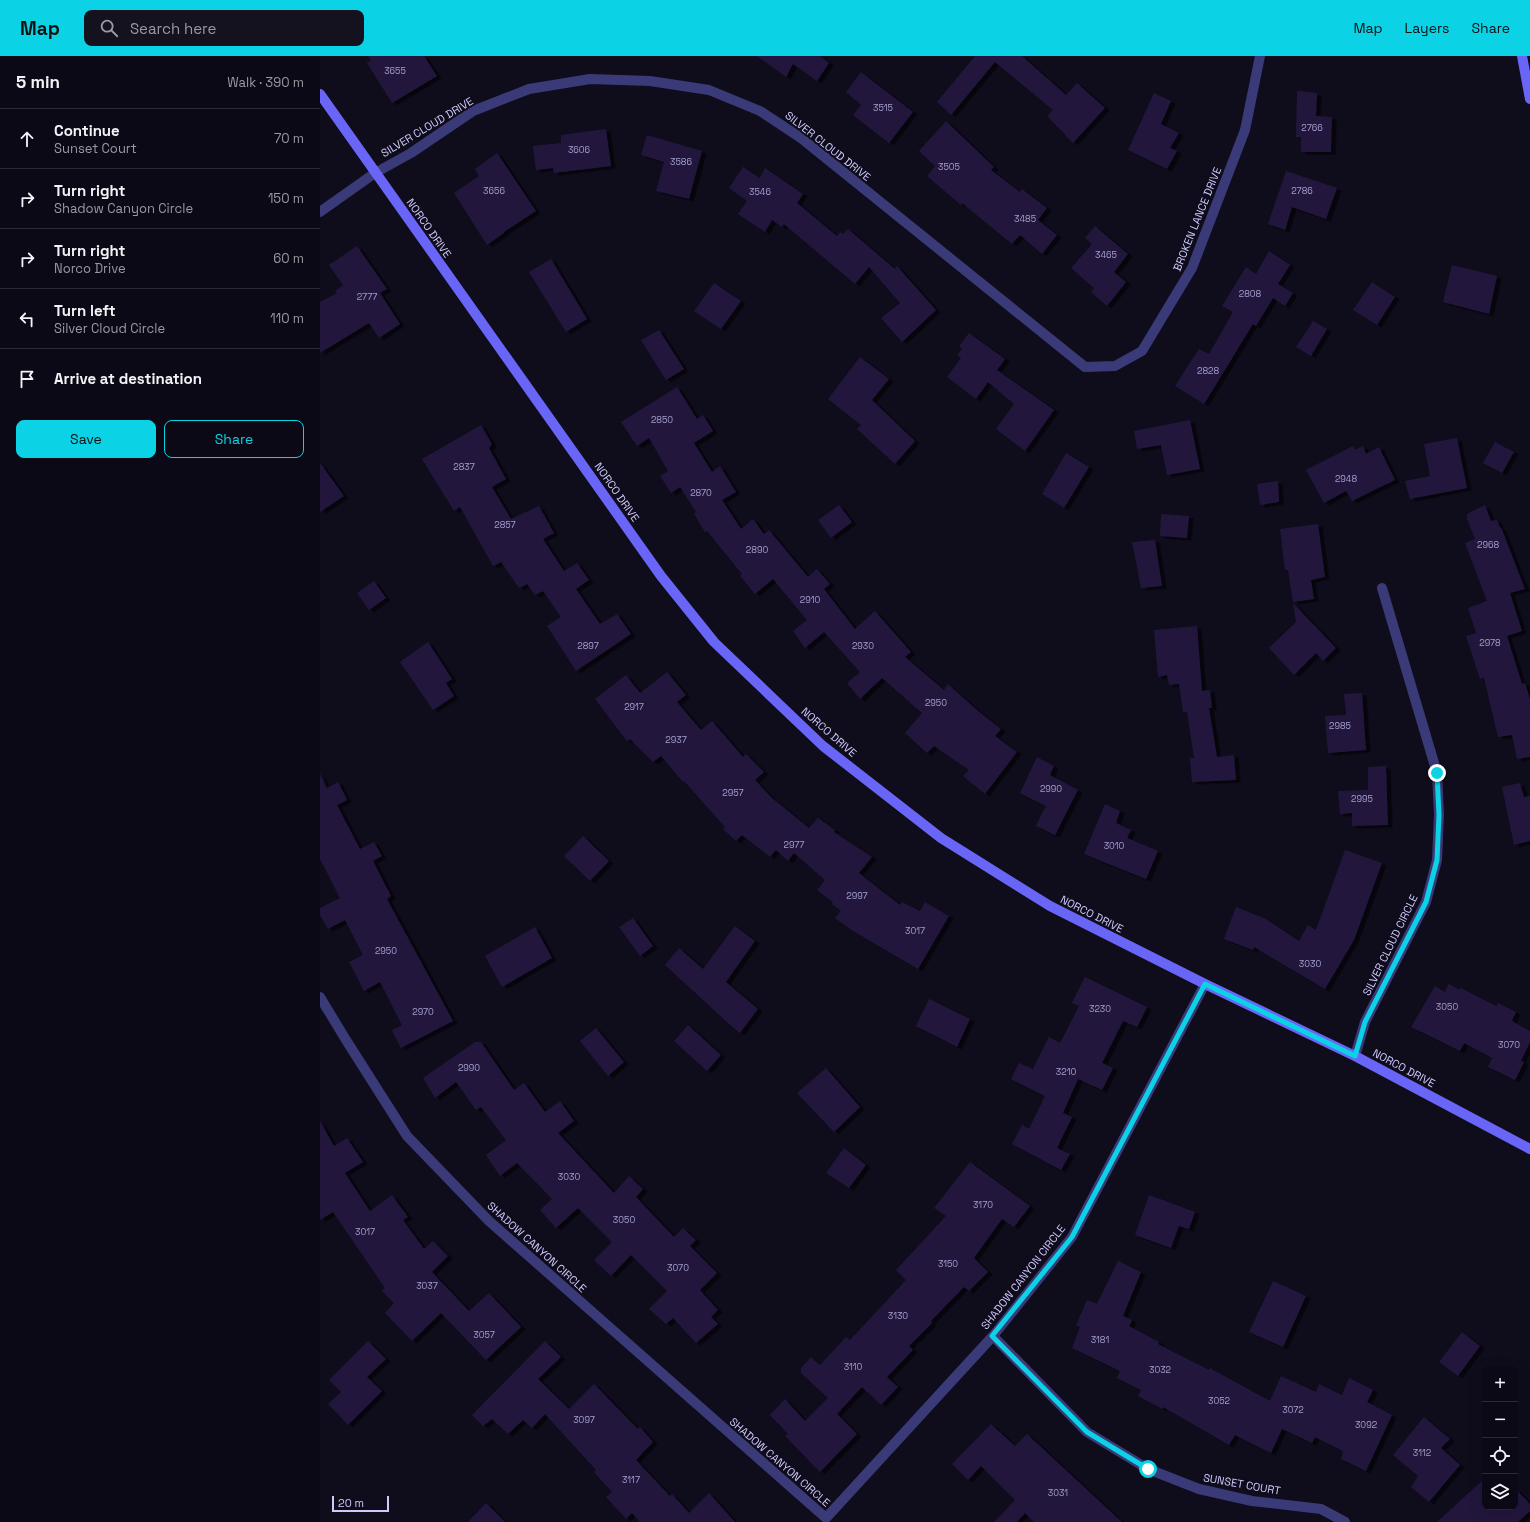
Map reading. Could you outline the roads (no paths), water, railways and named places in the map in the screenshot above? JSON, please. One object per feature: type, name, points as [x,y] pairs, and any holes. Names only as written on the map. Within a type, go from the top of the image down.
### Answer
[{"type":"main road","points":[[1522,56],[1530,99]]},
{"type":"main road","name":"NORCO DRIVE","points":[[320,94],[662,576],[714,642],[824,746],[941,838],[1050,906],[1205,984],[1355,1056],[1530,1149]]},
{"type":"street","name":"BROKEN LANCE DRIVE","points":[[1115,366],[1142,351],[1192,268],[1245,130],[1260,56]]},
{"type":"street","name":"SILVER CLOUD DRIVE","points":[[375,173],[411,153],[473,111],[529,89],[590,79],[650,81],[709,90],[760,111],[801,138],[1085,368],[1115,366]]},
{"type":"street","points":[[320,212],[375,173]]},
{"type":"street","name":"SILVER CLOUD CIRCLE","points":[[1355,1056],[1365,1022],[1426,902],[1437,860],[1439,815],[1437,773],[1382,588]]},
{"type":"street","name":"SHADOW CANYON CIRCLE","points":[[320,997],[407,1136],[489,1221],[826,1518],[992,1336],[1072,1237],[1205,984]]},
{"type":"street","name":"SUNSET COURT","points":[[992,1336],[1087,1432],[1148,1469],[1199,1490],[1252,1501],[1321,1508],[1345,1522]]}]
